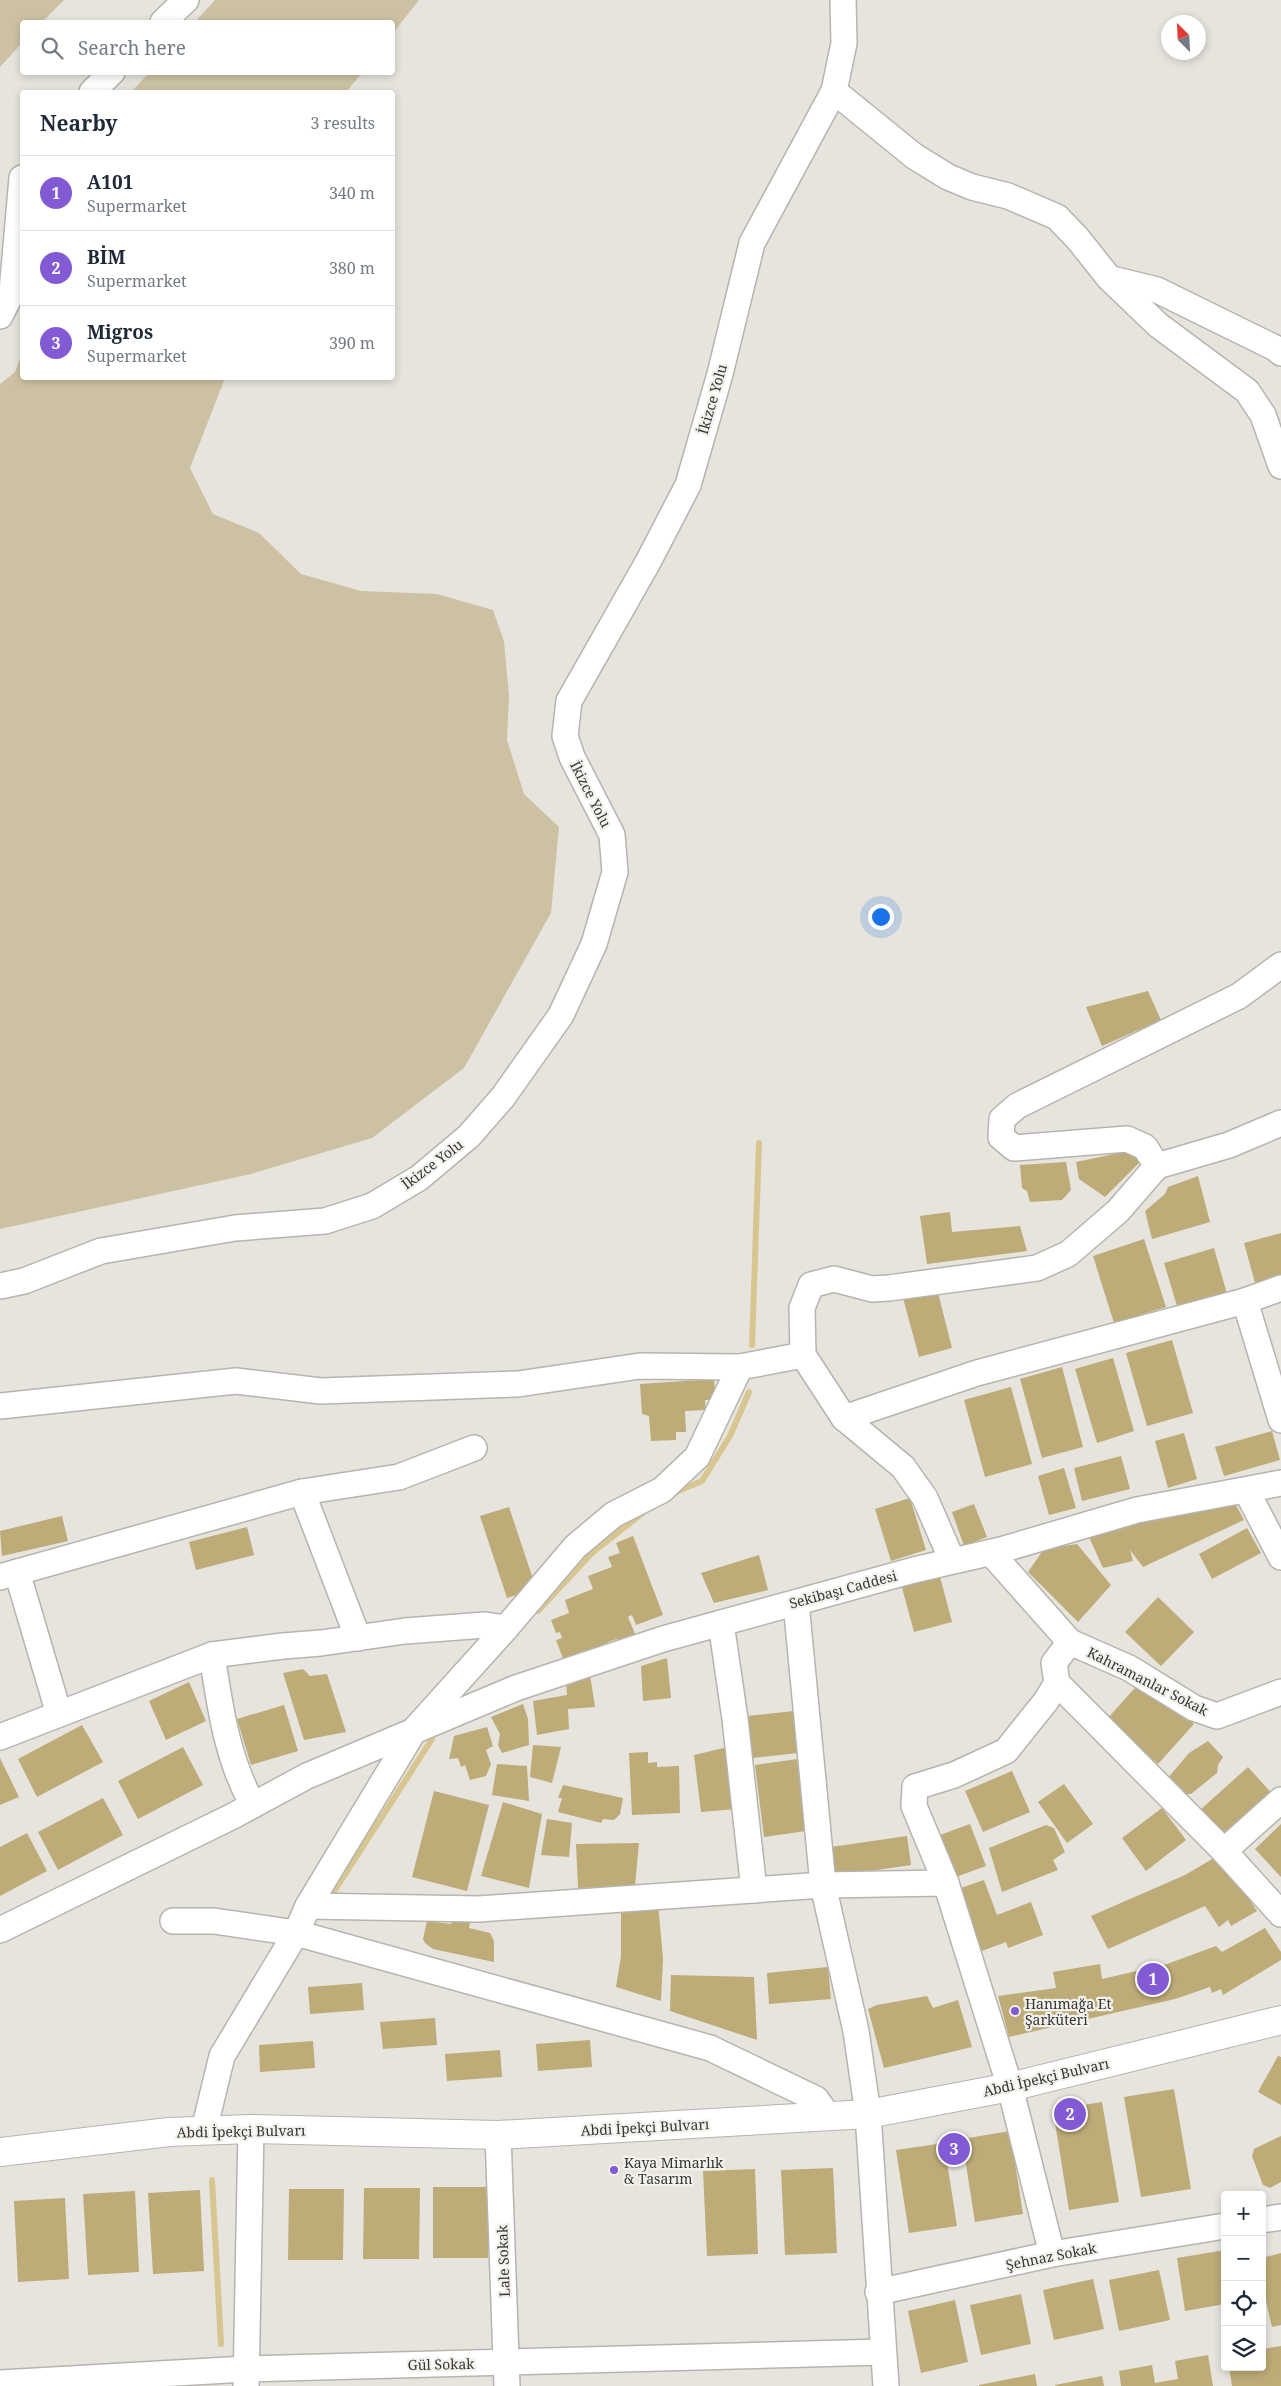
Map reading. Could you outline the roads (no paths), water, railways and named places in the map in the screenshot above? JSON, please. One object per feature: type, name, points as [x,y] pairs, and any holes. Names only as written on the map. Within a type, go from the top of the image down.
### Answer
[{"type":"main road","name":"Abdi İpekçi Bulvarı","points":[[0,2152],[169,2132],[204,2130],[251,2128],[498,2135],[868,2114],[1010,2086],[1281,2020]]},
{"type":"street","points":[[165,20],[186,0]]},
{"type":"street","name":"İkizce Yolu","points":[[0,1286],[24,1281],[101,1251],[235,1228],[325,1221],[372,1206],[419,1178],[469,1136],[503,1097],[561,1015],[594,944],[615,872],[612,835],[572,757],[565,736],[569,701],[648,562],[688,484],[720,374],[752,243],[834,90],[844,43],[843,0]]},
{"type":"street","points":[[94,90],[109,75]]},
{"type":"street","points":[[834,90],[914,156],[948,177],[972,187],[1008,196],[1057,217],[1078,239],[1109,278],[1158,325],[1247,391],[1262,415],[1281,466]]},
{"type":"street","points":[[0,316],[12,292],[20,201]]},
{"type":"street","points":[[1109,278],[1157,290],[1275,348],[1281,354]]},
{"type":"street","points":[[1157,1166],[1145,1147],[1127,1139],[1014,1148],[1001,1137],[1002,1119],[1016,1106],[1239,996],[1281,965]]},
{"type":"street","points":[[952,1560],[925,1498],[903,1467],[844,1418],[803,1355],[802,1308],[811,1285],[834,1279],[872,1289],[889,1288],[1037,1268],[1068,1254],[1118,1211],[1157,1166],[1229,1144],[1281,1123]]},
{"type":"street","points":[[844,1418],[987,1370],[1244,1301],[1281,1288]]},
{"type":"street","points":[[1244,1301],[1281,1420]]},
{"type":"street","points":[[0,1406],[236,1381],[321,1391],[518,1384],[640,1366],[740,1367],[803,1355]]},
{"type":"street","points":[[204,2130],[222,2056],[296,1933],[308,1906],[415,1729],[506,1628],[575,1547],[612,1515],[662,1490],[697,1457],[740,1367]]},
{"type":"street","points":[[60,1714],[8,1575],[302,1492],[399,1477],[474,1448]]},
{"type":"street","name":"Sekibaşı Caddesi","points":[[0,1930],[306,1776],[516,1688],[662,1639],[952,1560],[991,1552],[1138,1510],[1281,1483]]},
{"type":"street","points":[[1246,1490],[1281,1557]]},
{"type":"street","points":[[302,1492],[358,1638]]},
{"type":"street","name":"Kahramanlar Sokak","points":[[991,1552],[1070,1642],[1128,1668],[1194,1708],[1217,1716],[1281,1692]]},
{"type":"street","points":[[796,1603],[823,1885],[856,2031],[868,2114],[878,2292],[886,2386]]},
{"type":"street","points":[[721,1623],[735,1719],[754,1890]]},
{"type":"street","points":[[0,1737],[212,1655],[405,1631],[485,1626],[506,1628]]},
{"type":"street","points":[[1070,1642],[1054,1663],[1057,1683],[1224,1851],[1281,1914]]},
{"type":"street","points":[[212,1655],[230,1753],[242,1784],[253,1804]]},
{"type":"street","points":[[1052,2254],[1010,2086],[946,1883],[914,1806],[914,1787],[954,1775],[1006,1751],[1046,1701],[1057,1683]]},
{"type":"street","points":[[1224,1851],[1281,1800]]},
{"type":"street","points":[[308,1906],[479,1909],[823,1885],[946,1883]]},
{"type":"street","points":[[173,1920],[214,1921],[296,1933],[710,2048],[816,2099],[829,2117]]},
{"type":"street","points":[[246,2378],[251,2128]]},
{"type":"street","name":"Lale Sokak","points":[[498,2135],[507,2374]]},
{"type":"street","points":[[1266,2219],[1281,2217]]},
{"type":"street","name":"Şehnaz Sokak","points":[[878,2292],[1052,2254],[1221,2227]]},
{"type":"street","name":"Gül Sokak","points":[[0,2383],[507,2374],[883,2352]]},
{"type":"waterway","points":[[752,1345],[759,1143]]},
{"type":"waterway","points":[[676,1492],[702,1481],[730,1436],[749,1392]]},
{"type":"waterway","points":[[538,1611],[592,1553],[644,1512]]},
{"type":"waterway","points":[[333,1893],[432,1739]]},
{"type":"waterway","points":[[212,2180],[221,2344]]},
{"type":"place","name":"A101","points":[[1153,1979]]},
{"type":"place","name":"Hanımağa Et Şarküteri","points":[[1015,2011]]},
{"type":"place","name":"BİM","points":[[1070,2114]]},
{"type":"place","name":"Migros","points":[[954,2149]]},
{"type":"place","name":"Kaya Mimarlık & Tasarım","points":[[614,2170]]}]
